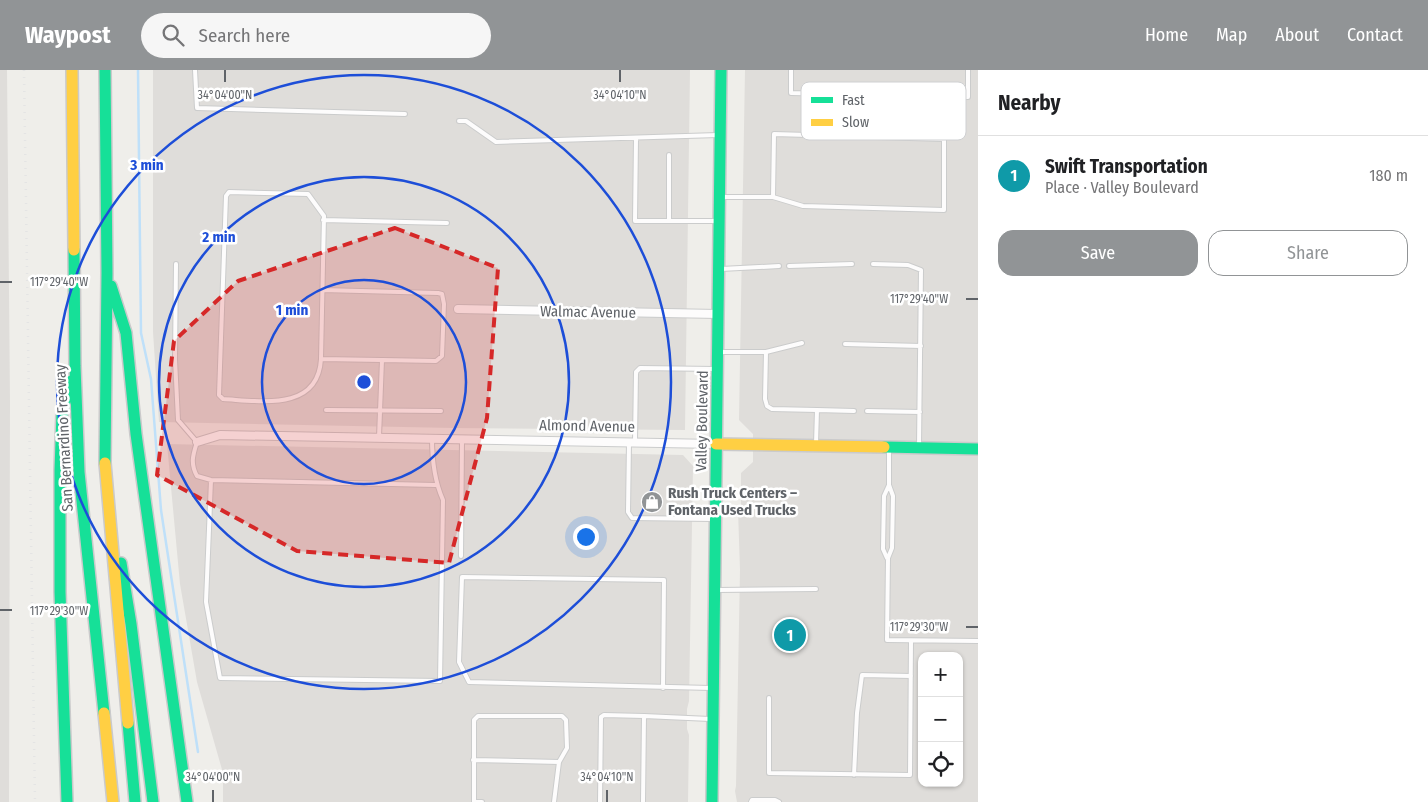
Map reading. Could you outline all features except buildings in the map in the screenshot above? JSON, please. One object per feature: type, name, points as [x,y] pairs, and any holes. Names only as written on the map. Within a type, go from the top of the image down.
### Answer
[{"type":"main road","name":"San Bernardino Freeway","points":[[72,70],[75,366],[79,472],[113,802]]},
{"type":"main road","points":[[105,70],[108,273],[105,473],[135,802]]},
{"type":"main road","name":"Valley Boulevard","points":[[712,802],[720,70]]},
{"type":"main road","points":[[108,273],[126,333],[136,434],[187,802]]},
{"type":"main road","points":[[67,802],[60,592],[60,470],[62,413],[75,366]]},
{"type":"main road","name":"Almond Avenue","points":[[716,444],[978,449]]},
{"type":"main road","points":[[105,473],[131,624],[154,802]]},
{"type":"street","name":"Walmac Avenue","points":[[458,309],[718,314]]},
{"type":"street","name":"Almond Avenue","points":[[197,442],[220,434],[716,444]]},
{"type":"lane","points":[[195,70],[197,108],[405,114]]},
{"type":"lane","points":[[791,70],[791,93],[801,93]]},
{"type":"lane","points":[[966,97],[968,97],[968,70]]},
{"type":"lane","points":[[459,121],[466,121],[496,142],[720,135]]},
{"type":"lane","points":[[773,197],[774,134],[801,135]]},
{"type":"lane","points":[[636,139],[635,221],[719,221]]},
{"type":"lane","points":[[719,197],[773,197],[803,206],[944,210],[944,140]]},
{"type":"lane","points":[[669,155],[669,221]]},
{"type":"lane","points":[[229,192],[308,194],[324,216],[322,290],[320,373],[309,388],[298,396],[278,402],[223,399],[219,395],[226,196],[229,192]]},
{"type":"lane","points":[[323,220],[447,223]]},
{"type":"lane","points":[[176,264],[175,360],[178,420],[197,442],[192,459],[197,476],[211,480],[436,485]]},
{"type":"lane","points":[[789,266],[852,264]]},
{"type":"lane","points":[[873,264],[908,265],[921,270],[919,448]]},
{"type":"lane","points":[[718,270],[779,266]]},
{"type":"lane","points":[[321,359],[436,361],[442,356],[444,304],[442,294],[438,293],[322,290]]},
{"type":"lane","points":[[717,352],[766,352],[802,343]]},
{"type":"lane","points":[[845,344],[921,346]]},
{"type":"lane","points":[[766,352],[765,399],[767,406],[772,409],[854,411]]},
{"type":"lane","points":[[379,437],[382,360]]},
{"type":"lane","points":[[716,519],[632,518],[628,512],[636,372],[640,368],[717,369]]},
{"type":"lane","points":[[326,410],[441,411]]},
{"type":"lane","points":[[816,410],[816,446]]},
{"type":"lane","points":[[867,411],[920,412]]},
{"type":"lane","points":[[211,480],[206,602],[220,678],[440,681],[443,500],[436,485],[432,438]]},
{"type":"lane","points":[[462,438],[462,556]]},
{"type":"lane","points":[[888,558],[883,549],[883,544],[884,496],[888,485],[889,448]]},
{"type":"lane","points":[[888,485],[893,496],[892,548],[888,558],[888,640],[978,641]]},
{"type":"lane","points":[[663,688],[664,580],[462,577],[459,662],[469,682],[663,688],[714,688]]},
{"type":"lane","points":[[715,590],[816,589]]},
{"type":"lane","points":[[769,698],[769,773],[910,775],[911,641]]},
{"type":"lane","points":[[854,774],[857,713],[862,675],[911,676]]},
{"type":"lane","points":[[600,802],[601,717],[604,715],[713,719]]},
{"type":"lane","points":[[482,802],[474,802],[474,720],[478,716],[562,716],[566,720],[567,748],[559,762],[554,802]]},
{"type":"lane","points":[[643,802],[644,716]]},
{"type":"lane","points":[[473,760],[559,762]]},
{"type":"lane","points":[[751,802],[752,800],[760,800],[779,802]]},
{"type":"highlighted area","points":[[395,228],[498,268],[487,418],[449,563],[297,551],[157,475],[174,341],[238,281]]},
{"type":"shaded area","points":[[0,70],[7,70],[10,402],[9,802],[0,802]]},
{"type":"shaded area","points":[[153,70],[690,70],[685,430],[453,428],[159,422],[153,332]]},
{"type":"shaded area","points":[[745,70],[978,70],[978,802],[737,802],[735,791],[740,570],[738,510],[741,506],[741,473],[753,462],[753,434],[739,420]]},
{"type":"shaded area","points":[[167,444],[683,455],[693,466],[689,701],[687,709],[687,729],[689,735],[688,802],[223,802],[223,773],[197,682],[180,584]]},
{"type":"waterway","points":[[138,70],[141,333],[151,379],[161,510],[198,752]]},
{"type":"railway","points":[[24,70],[35,802]]},
{"type":"traffic: fast","points":[[105,70],[107,273],[105,463]]},
{"type":"traffic: fast","points":[[712,802],[721,70]]},
{"type":"traffic: fast","points":[[74,250],[75,366],[79,472],[104,713]]},
{"type":"traffic: fast","points":[[111,286],[126,333],[136,434],[187,802]]},
{"type":"traffic: fast","points":[[67,802],[60,592],[60,470],[62,413],[71,381]]},
{"type":"traffic: fast","points":[[884,447],[978,449]]},
{"type":"traffic: fast","points":[[121,563],[131,624],[153,802]]},
{"type":"traffic: fast","points":[[128,723],[135,802]]},
{"type":"traffic: slow","points":[[72,70],[74,250]]},
{"type":"traffic: slow","points":[[716,444],[884,447]]},
{"type":"traffic: slow","points":[[105,463],[128,723]]},
{"type":"traffic: slow","points":[[104,713],[113,802]]},
{"type":"place","name":"Rush Truck Centers – Fontana Used Trucks","points":[[652,502]]},
{"type":"place","name":"Swift Transportation","points":[[790,635]]}]
